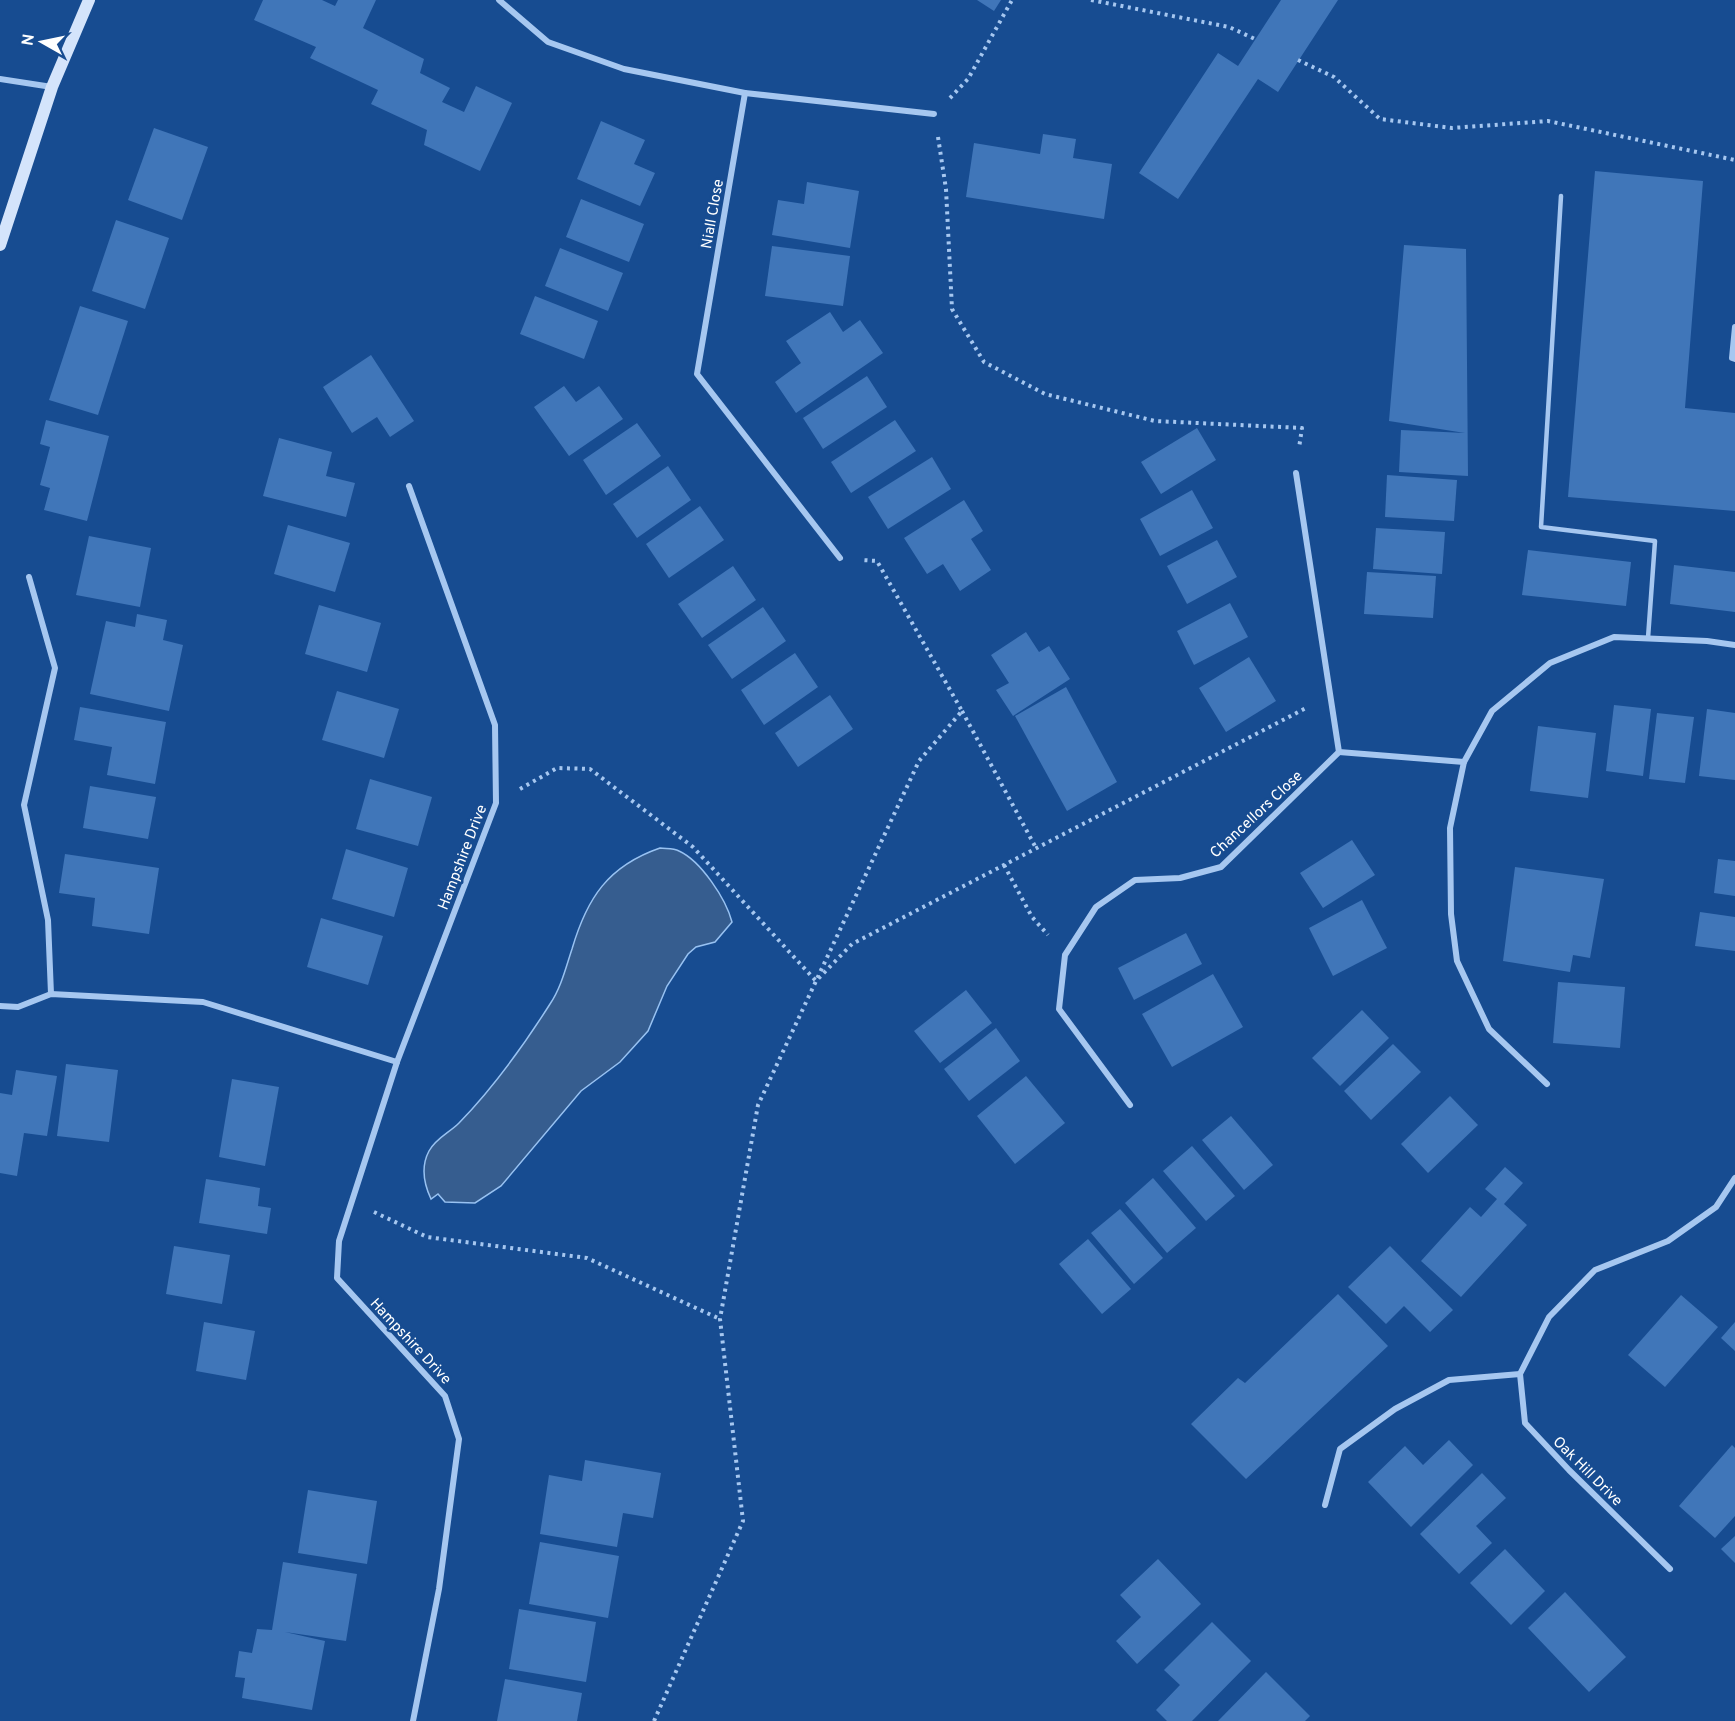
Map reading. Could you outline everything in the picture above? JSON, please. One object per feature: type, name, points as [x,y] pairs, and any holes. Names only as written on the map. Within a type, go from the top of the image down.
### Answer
[{"type":"street","points":[[0,245],[52,87],[89,0]]},
{"type":"street","points":[[500,0],[548,42],[624,69],[745,93],[934,114]]},
{"type":"street","points":[[0,79],[52,87]]},
{"type":"street","name":"Niall Close","points":[[745,93],[697,374],[840,558]]},
{"type":"street","points":[[1735,327],[1732,358],[1735,359]]},
{"type":"street","points":[[1296,473],[1339,752],[1464,762]]},
{"type":"street","name":"Hampshire Drive","points":[[409,486],[495,725],[496,803],[398,1062],[339,1241],[337,1278],[446,1396],[459,1438],[439,1589],[413,1721]]},
{"type":"street","points":[[29,577],[55,668],[24,805],[48,920],[51,994]]},
{"type":"street","points":[[1547,1084],[1489,1029],[1457,961],[1451,914],[1449,828],[1464,762],[1492,711],[1550,663],[1614,637],[1707,640],[1735,645]]},
{"type":"street","name":"Chancellors Close","points":[[1130,1105],[1059,1009],[1065,955],[1096,907],[1135,880],[1180,878],[1221,867],[1339,752]]},
{"type":"street","points":[[0,1006],[18,1007],[51,994],[203,1002],[398,1062]]},
{"type":"street","points":[[1325,1505],[1340,1449],[1395,1408],[1449,1380],[1521,1374],[1549,1317],[1595,1270],[1668,1241],[1716,1207],[1735,1178]]},
{"type":"street","name":"Oak Hill Drive","points":[[1521,1374],[1525,1423],[1569,1470],[1670,1569]]},
{"type":"lane","points":[[1561,196],[1541,527],[1655,541],[1648,638]]},
{"type":"path","points":[[1012,0],[968,79],[934,114],[946,189],[952,309],[984,362],[1045,394],[1155,421],[1302,428],[1296,473]]},
{"type":"path","points":[[1091,0],[1229,27],[1255,39]]},
{"type":"path","points":[[1298,60],[1334,77],[1380,119],[1452,128],[1548,121],[1735,160]]},
{"type":"path","points":[[840,558],[877,561],[1036,848]]},
{"type":"path","points":[[816,981],[852,944],[1330,696]]},
{"type":"path","points":[[654,1721],[743,1521],[720,1318],[758,1105],[919,761],[962,711]]},
{"type":"path","points":[[496,803],[557,768],[590,769],[693,847],[816,981]]},
{"type":"path","points":[[1004,865],[1032,917]]},
{"type":"path","points":[[352,1202],[428,1237],[587,1258],[720,1318]]},
{"type":"water","points":[[660,848],[679,851],[696,863],[712,882],[732,922],[715,942],[696,947],[688,954],[667,986],[648,1031],[620,1062],[581,1091],[501,1186],[475,1203],[445,1202],[438,1194],[431,1199],[424,1175],[429,1151],[439,1139],[459,1123],[508,1066],[554,998],[578,931],[593,899],[613,874],[626,864]]},
{"type":"building","points":[[263,0],[322,0],[335,6],[338,0],[376,0],[363,28],[424,59],[420,73],[450,88],[442,102],[464,112],[476,86],[512,103],[480,171],[424,145],[427,130],[371,104],[378,90],[310,58],[316,47],[254,20]]},
{"type":"building","points":[[977,0],[1001,0],[994,11]]},
{"type":"building","points":[[1281,0],[1338,0],[1278,92],[1258,79],[1178,199],[1139,173],[1218,53],[1238,66]]},
{"type":"building","points":[[601,121],[645,140],[634,164],[655,173],[640,206],[577,179]]},
{"type":"building","points":[[154,128],[208,147],[182,220],[128,200]]},
{"type":"building","points":[[1043,134],[1076,139],[1073,158],[1112,164],[1104,219],[966,197],[974,143],[1040,154]]},
{"type":"building","points":[[1595,171],[1703,181],[1685,408],[1735,413],[1735,511],[1568,497]]},
{"type":"building","points":[[807,182],[859,191],[850,248],[772,235],[778,200],[804,204]]},
{"type":"building","points":[[581,199],[644,224],[629,262],[566,237]]},
{"type":"building","points":[[116,220],[169,238],[145,309],[92,291]]},
{"type":"building","points":[[1404,245],[1466,249],[1468,476],[1399,472],[1401,430],[1465,433],[1389,421]]},
{"type":"building","points":[[772,246],[850,256],[843,306],[765,296]]},
{"type":"building","points":[[560,248],[623,273],[608,311],[545,286]]},
{"type":"building","points":[[535,296],[598,321],[584,359],[520,334]]},
{"type":"building","points":[[80,306],[128,321],[98,415],[49,400]]},
{"type":"building","points":[[830,312],[843,332],[860,320],[883,353],[796,413],[775,382],[801,363],[786,341]]},
{"type":"building","points":[[371,355],[414,421],[390,437],[377,417],[352,433],[323,387]]},
{"type":"building","points":[[867,376],[887,407],[823,449],[803,418]]},
{"type":"building","points":[[564,386],[576,402],[599,386],[623,419],[569,456],[534,407]]},
{"type":"building","points":[[46,420],[109,436],[87,521],[44,510],[50,488],[40,485],[50,447],[40,444]]},
{"type":"building","points":[[895,420],[916,451],[851,493],[831,462]]},
{"type":"building","points":[[637,423],[661,456],[606,495],[583,460]]},
{"type":"building","points":[[1197,428],[1216,460],[1161,494],[1141,462]]},
{"type":"building","points":[[279,438],[332,452],[326,476],[355,483],[346,517],[263,496]]},
{"type":"building","points":[[932,457],[951,489],[888,529],[868,497]]},
{"type":"building","points":[[668,466],[691,500],[637,538],[613,504]]},
{"type":"building","points":[[1387,475],[1457,480],[1454,521],[1385,517]]},
{"type":"building","points":[[1192,490],[1213,528],[1160,556],[1140,519]]},
{"type":"building","points":[[964,500],[983,531],[971,539],[991,570],[960,591],[943,564],[927,574],[904,538]]},
{"type":"building","points":[[700,506],[724,540],[669,578],[646,544]]},
{"type":"building","points":[[288,525],[350,543],[335,592],[274,574]]},
{"type":"building","points":[[1376,528],[1445,532],[1442,574],[1373,569]]},
{"type":"building","points":[[89,536],[151,548],[140,607],[76,595]]},
{"type":"building","points":[[1217,540],[1237,577],[1187,604],[1167,566]]},
{"type":"building","points":[[1528,550],[1631,562],[1626,606],[1522,595]]},
{"type":"building","points":[[1674,565],[1735,572],[1735,612],[1670,604]]},
{"type":"building","points":[[733,566],[756,600],[702,638],[678,604]]},
{"type":"building","points":[[1367,572],[1436,576],[1433,618],[1364,614]]},
{"type":"building","points":[[1230,603],[1248,637],[1194,665],[1177,631]]},
{"type":"building","points":[[319,605],[381,623],[367,672],[305,654]]},
{"type":"building","points":[[763,607],[786,641],[732,679],[708,645]]},
{"type":"building","points":[[137,614],[167,620],[163,640],[183,645],[169,711],[90,694],[106,621],[135,627]]},
{"type":"building","points":[[1026,632],[1039,652],[1049,646],[1070,679],[1013,716],[996,690],[1009,683],[991,655]]},
{"type":"building","points":[[795,653],[818,687],[764,725],[741,690]]},
{"type":"building","points":[[1249,657],[1276,701],[1226,732],[1199,688]]},
{"type":"building","points":[[1066,687],[1117,782],[1067,811],[1015,716]]},
{"type":"building","points":[[337,691],[399,709],[384,758],[322,740]]},
{"type":"building","points":[[830,695],[853,729],[798,767],[775,733]]},
{"type":"building","points":[[1614,705],[1651,709],[1643,776],[1606,771]]},
{"type":"building","points":[[80,707],[166,722],[155,784],[107,775],[112,747],[74,740]]},
{"type":"building","points":[[1707,709],[1735,713],[1735,780],[1699,776]]},
{"type":"building","points":[[1657,713],[1694,717],[1685,783],[1649,779]]},
{"type":"building","points":[[1538,726],[1596,733],[1588,798],[1530,791]]},
{"type":"building","points":[[370,779],[432,797],[418,846],[356,829]]},
{"type":"building","points":[[90,786],[156,797],[148,839],[83,828]]},
{"type":"building","points":[[1352,840],[1375,875],[1323,908],[1300,873]]},
{"type":"building","points":[[346,849],[408,868],[394,917],[332,899]]},
{"type":"building","points":[[65,854],[159,868],[149,934],[92,926],[95,898],[59,893]]},
{"type":"building","points":[[1718,859],[1735,861],[1735,896],[1714,893]]},
{"type":"building","points":[[1515,867],[1604,879],[1590,958],[1573,955],[1570,972],[1503,961]]},
{"type":"building","points":[[1362,900],[1387,948],[1333,976],[1309,928]]},
{"type":"building","points":[[1700,912],[1735,917],[1735,951],[1695,946]]},
{"type":"building","points":[[321,918],[383,936],[368,985],[307,967]]},
{"type":"building","points":[[1186,933],[1202,964],[1134,1000],[1118,968]]},
{"type":"building","points":[[1213,974],[1243,1027],[1172,1067],[1142,1014]]},
{"type":"building","points":[[1558,982],[1625,987],[1620,1048],[1553,1043]]},
{"type":"building","points":[[966,990],[992,1023],[940,1063],[914,1031]]},
{"type":"building","points":[[1362,1010],[1389,1038],[1340,1086],[1312,1058]]},
{"type":"building","points":[[996,1028],[1020,1061],[969,1101],[944,1069]]},
{"type":"building","points":[[1393,1044],[1421,1072],[1371,1120],[1344,1091]]},
{"type":"building","points":[[66,1064],[118,1070],[109,1142],[57,1136]]},
{"type":"building","points":[[16,1070],[57,1076],[47,1136],[24,1133],[17,1176],[0,1173],[0,1093],[12,1095]]},
{"type":"building","points":[[1026,1076],[1065,1123],[1015,1164],[977,1116]]},
{"type":"building","points":[[232,1079],[279,1087],[265,1166],[219,1157]]},
{"type":"building","points":[[1450,1096],[1478,1125],[1428,1173],[1401,1144]]},
{"type":"building","points":[[1231,1116],[1273,1165],[1244,1190],[1202,1140]]},
{"type":"building","points":[[1192,1146],[1235,1196],[1206,1221],[1163,1171]]},
{"type":"building","points":[[1505,1167],[1523,1183],[1504,1204],[1527,1225],[1461,1297],[1421,1261],[1470,1207],[1481,1217],[1497,1199],[1485,1189]]},
{"type":"building","points":[[1153,1178],[1196,1228],[1167,1253],[1125,1203]]},
{"type":"building","points":[[206,1179],[260,1188],[258,1206],[271,1208],[267,1234],[199,1223]]},
{"type":"building","points":[[1120,1209],[1163,1258],[1134,1284],[1091,1233]]},
{"type":"building","points":[[1088,1239],[1131,1289],[1102,1314],[1059,1264]]},
{"type":"building","points":[[174,1246],[230,1255],[222,1304],[166,1294]]},
{"type":"building","points":[[1390,1246],[1453,1310],[1430,1332],[1404,1306],[1386,1324],[1348,1287]]},
{"type":"building","points":[[1338,1294],[1388,1346],[1246,1479],[1191,1424],[1238,1378],[1245,1383]]},
{"type":"building","points":[[1681,1295],[1718,1327],[1665,1387],[1628,1355]]},
{"type":"building","points":[[204,1322],[255,1331],[246,1380],[196,1371]]},
{"type":"building","points":[[1735,1322],[1735,1351],[1721,1338]]},
{"type":"building","points":[[1449,1440],[1473,1465],[1411,1527],[1368,1482],[1405,1446],[1423,1465]]},
{"type":"building","points":[[1732,1445],[1735,1448],[1735,1516],[1715,1538],[1679,1506]]},
{"type":"building","points":[[585,1460],[661,1473],[653,1518],[623,1513],[617,1547],[540,1534],[549,1475],[582,1481]]},
{"type":"building","points":[[1482,1473],[1506,1498],[1476,1526],[1492,1543],[1459,1574],[1420,1534]]},
{"type":"building","points":[[308,1490],[377,1501],[367,1564],[298,1553]]},
{"type":"building","points":[[1735,1536],[1735,1563],[1721,1549]]},
{"type":"building","points":[[540,1542],[619,1556],[608,1618],[529,1604]]},
{"type":"building","points":[[1505,1549],[1545,1591],[1511,1625],[1470,1583]]},
{"type":"building","points":[[1158,1559],[1201,1604],[1137,1664],[1116,1641],[1141,1617],[1120,1595]]},
{"type":"building","points":[[283,1562],[357,1574],[346,1641],[285,1632],[325,1641],[312,1710],[242,1698],[245,1678],[235,1677],[239,1651],[252,1653],[257,1629],[272,1630]]},
{"type":"building","points":[[1565,1592],[1626,1657],[1589,1692],[1528,1628]]},
{"type":"building","points":[[519,1609],[596,1622],[586,1682],[509,1669]]},
{"type":"building","points":[[1212,1622],[1251,1661],[1192,1721],[1167,1721],[1156,1710],[1180,1685],[1164,1670]]},
{"type":"building","points":[[1266,1672],[1310,1716],[1305,1721],[1218,1721]]},
{"type":"building","points":[[505,1679],[582,1693],[577,1721],[497,1721]]}]
